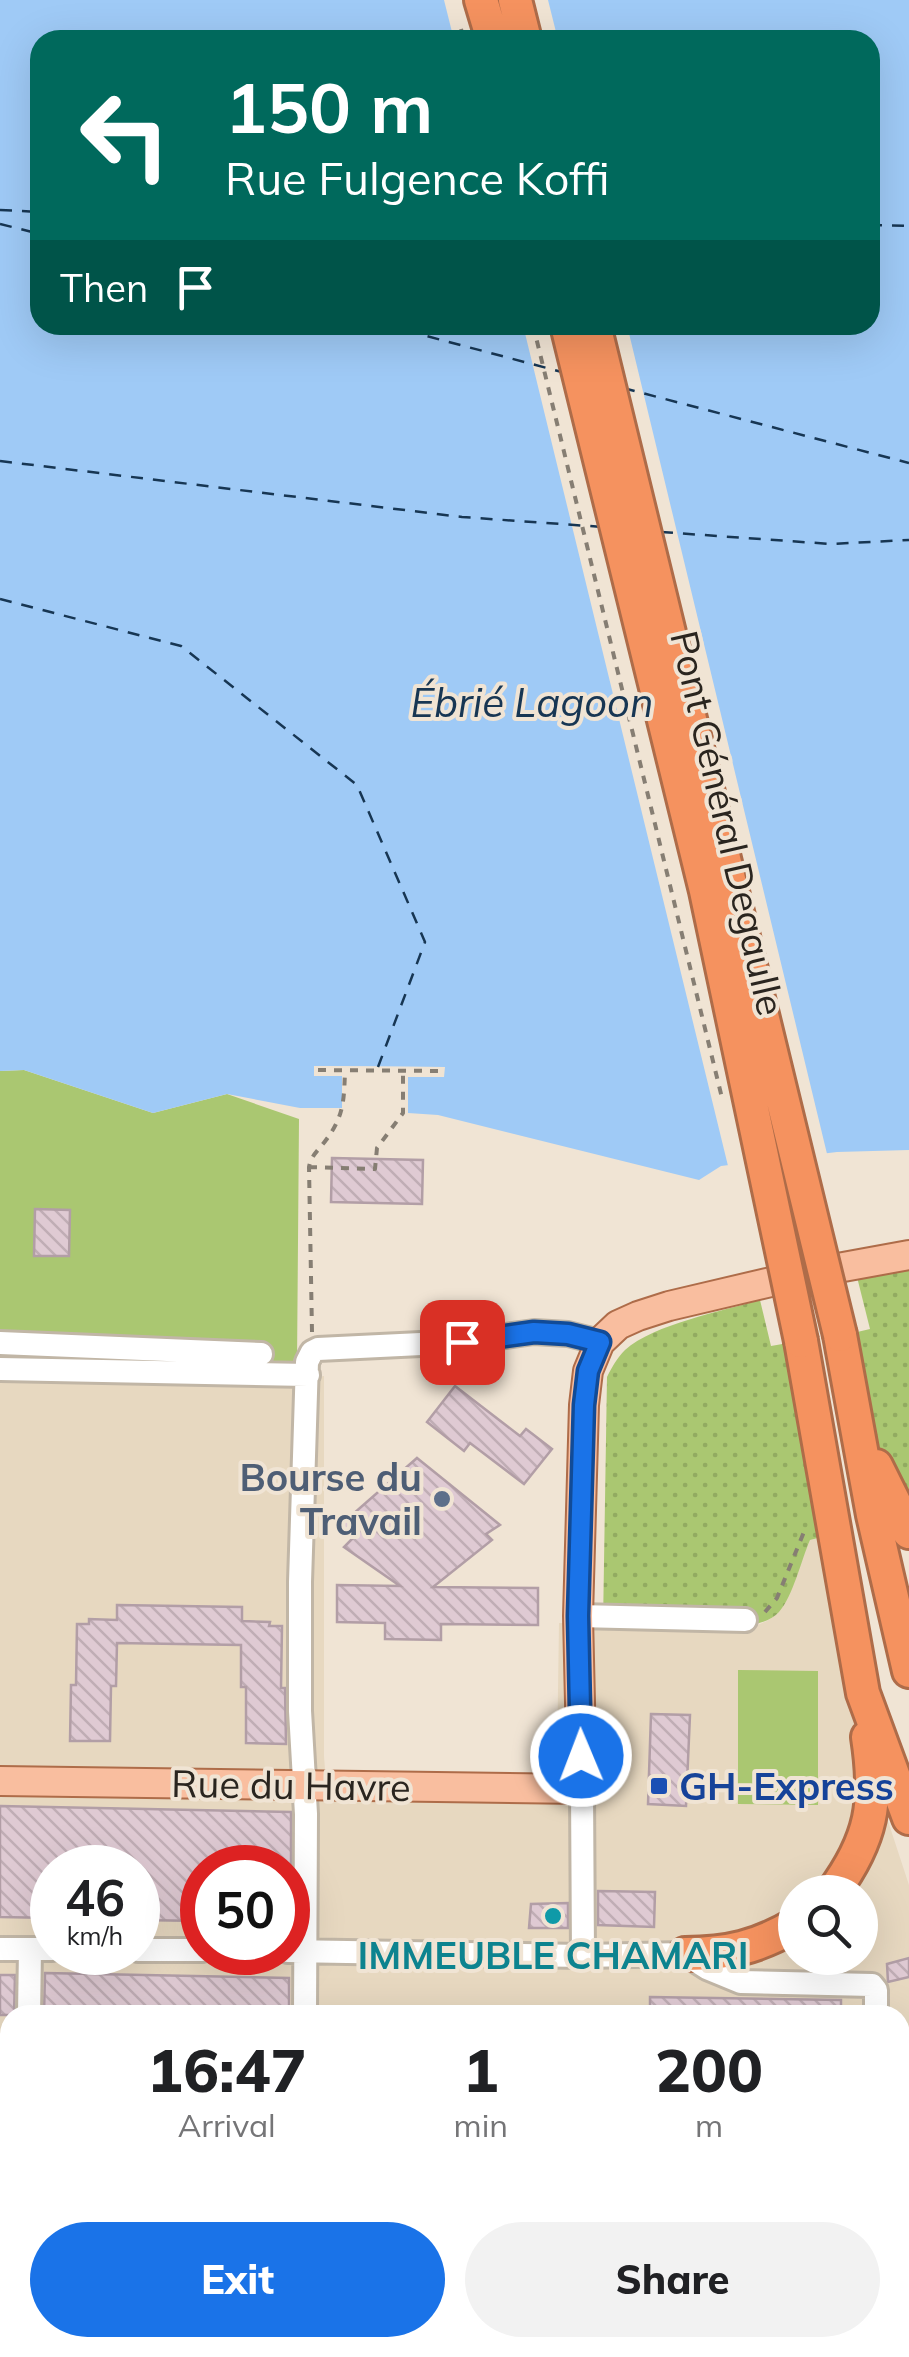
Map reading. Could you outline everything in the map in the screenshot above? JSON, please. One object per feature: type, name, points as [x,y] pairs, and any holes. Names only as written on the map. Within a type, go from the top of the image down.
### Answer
[{"type":"highway","points":[[481,0],[490,30]]},
{"type":"highway","points":[[515,0],[522,30]]},
{"type":"highway","name":"Pont Général Degaulle","points":[[569,335],[706,891],[801,1341],[863,1693]]},
{"type":"highway","name":"Pont Général Degaulle","points":[[596,335],[840,1335],[856,1421]]},
{"type":"highway","points":[[856,1421],[909,1532]]},
{"type":"highway","points":[[856,1421],[909,1671]]},
{"type":"highway","points":[[863,1693],[909,1818]]},
{"type":"highway","points":[[846,1875],[865,1837],[872,1802],[863,1693]]},
{"type":"highway","points":[[685,1954],[743,1949],[778,1935]]},
{"type":"main road","points":[[582,1789],[578,1616],[584,1405],[588,1371],[600,1342],[618,1325],[669,1306],[909,1255]]},
{"type":"main road","name":"Rue du Havre","points":[[0,1781],[582,1789]]},
{"type":"street","points":[[301,1845],[300,1582],[310,1363],[318,1349],[462,1342],[534,1332],[568,1334],[600,1342]]},
{"type":"street","points":[[0,1343],[261,1354]]},
{"type":"street","points":[[0,1369],[310,1363]]},
{"type":"street","points":[[578,1616],[746,1620]]},
{"type":"street","points":[[582,1789],[583,1956]]},
{"type":"street","points":[[0,1948],[30,1949]]},
{"type":"street","points":[[310,1951],[685,1954],[741,1982],[872,1984],[876,2005]]},
{"type":"street","points":[[32,2005],[37,1975]]},
{"type":"street","points":[[300,1975],[304,2005]]},
{"type":"path","points":[[535,335],[726,1114]]},
{"type":"path","points":[[318,1070],[441,1071]]},
{"type":"path","points":[[310,1363],[309,1167],[311,1157],[344,1108],[345,1070]]},
{"type":"path","points":[[309,1167],[375,1169],[378,1148],[403,1112],[403,1071]]},
{"type":"path","points":[[746,1620],[769,1610],[777,1598],[808,1522]]},
{"type":"shaded area","points":[[0,1375],[290,1381],[324,1376],[327,1796],[560,1799],[559,1623],[720,1629],[755,1626],[778,1613],[810,1540],[818,1538],[862,1742],[909,1885],[909,2005],[0,2005]]},
{"type":"green space","points":[[24,1070],[153,1113],[227,1094],[299,1119],[297,1364],[0,1355],[0,1071]]},
{"type":"green space","points":[[909,1266],[909,1518],[873,1442],[853,1333],[870,1329],[857,1277]]},
{"type":"green space","points":[[760,1300],[771,1346],[788,1343],[818,1538],[810,1540],[784,1605],[766,1621],[723,1629],[603,1625],[607,1377],[625,1350],[653,1333]]},
{"type":"green space","points":[[738,1670],[818,1671],[818,1805],[738,1804]]},
{"type":"water","name":"Ébrié Lagoon","points":[[0,0],[909,0],[909,1150],[837,1152],[721,1166],[699,1180],[438,1115],[408,1113],[408,1077],[444,1077],[444,1067],[314,1066],[314,1076],[342,1076],[342,1108],[300,1108],[227,1094],[153,1113],[24,1070],[0,1071]]},
{"type":"pier","points":[[444,0],[548,0],[556,30],[452,30]]},
{"type":"pier","points":[[525,335],[629,335],[828,1158],[729,1170]]},
{"type":"pier","points":[[314,1066],[445,1067],[444,1077],[408,1077],[408,1113],[403,1113],[403,1076],[408,1072],[344,1071],[347,1108],[342,1108],[342,1076],[314,1076]]},
{"type":"building","points":[[332,1158],[423,1160],[422,1204],[331,1202]]},
{"type":"building","points":[[35,1209],[70,1210],[69,1256],[34,1256]]},
{"type":"building","points":[[455,1386],[520,1436],[526,1429],[552,1449],[524,1484],[470,1443],[464,1451],[427,1422]]},
{"type":"building","points":[[417,1458],[500,1525],[486,1534],[492,1540],[433,1587],[538,1588],[538,1625],[441,1624],[441,1640],[385,1639],[385,1623],[337,1622],[337,1585],[400,1586],[344,1547],[353,1538],[336,1529]]},
{"type":"building","points":[[117,1605],[242,1607],[242,1621],[282,1626],[281,1688],[285,1688],[286,1744],[246,1743],[241,1645],[117,1643],[110,1741],[70,1741],[77,1624],[89,1624],[89,1619],[117,1620]]},
{"type":"building","points":[[651,1714],[690,1715],[686,1806],[648,1804]]},
{"type":"building","points":[[0,1806],[291,1812],[291,1845],[180,1845],[180,1921],[160,1920],[160,1845],[30,1845],[30,1918],[0,1917]]},
{"type":"building","points":[[598,1891],[655,1892],[654,1927],[598,1925]]},
{"type":"building","name":"IMMEUBLE CHAMARI","points":[[568,1903],[568,1928],[529,1928],[531,1904]]},
{"type":"building","points":[[909,1958],[909,1977],[888,1982],[887,1964]]},
{"type":"building","points":[[0,1975],[15,1975],[14,2005],[0,2005]]},
{"type":"building","points":[[45,1975],[289,1978],[289,2005],[44,2005]]},
{"type":"building","points":[[650,1997],[841,2000],[841,2005],[650,2005]]},
{"type":"ferry route","points":[[0,210],[30,212]]},
{"type":"ferry route","points":[[0,224],[30,232]]},
{"type":"ferry route","points":[[880,225],[909,226]]},
{"type":"ferry route","points":[[423,335],[562,372]]},
{"type":"ferry route","points":[[623,388],[909,463]]},
{"type":"ferry route","points":[[0,461],[462,517],[603,527]]},
{"type":"ferry route","points":[[661,532],[831,544],[909,540]]},
{"type":"ferry route","points":[[0,599],[181,646],[357,785],[425,942],[378,1067]]},
{"type":"place","name":"Bourse du Travail","points":[[442,1499]]},
{"type":"place","name":"GH-Express","points":[[659,1786]]},
{"type":"place","name":"IMMEUBLE CHAMARI","points":[[553,1916]]},
{"type":"route","points":[[462,1342],[534,1332],[568,1334],[600,1342],[588,1371],[584,1405],[578,1616],[581,1756]]}]
